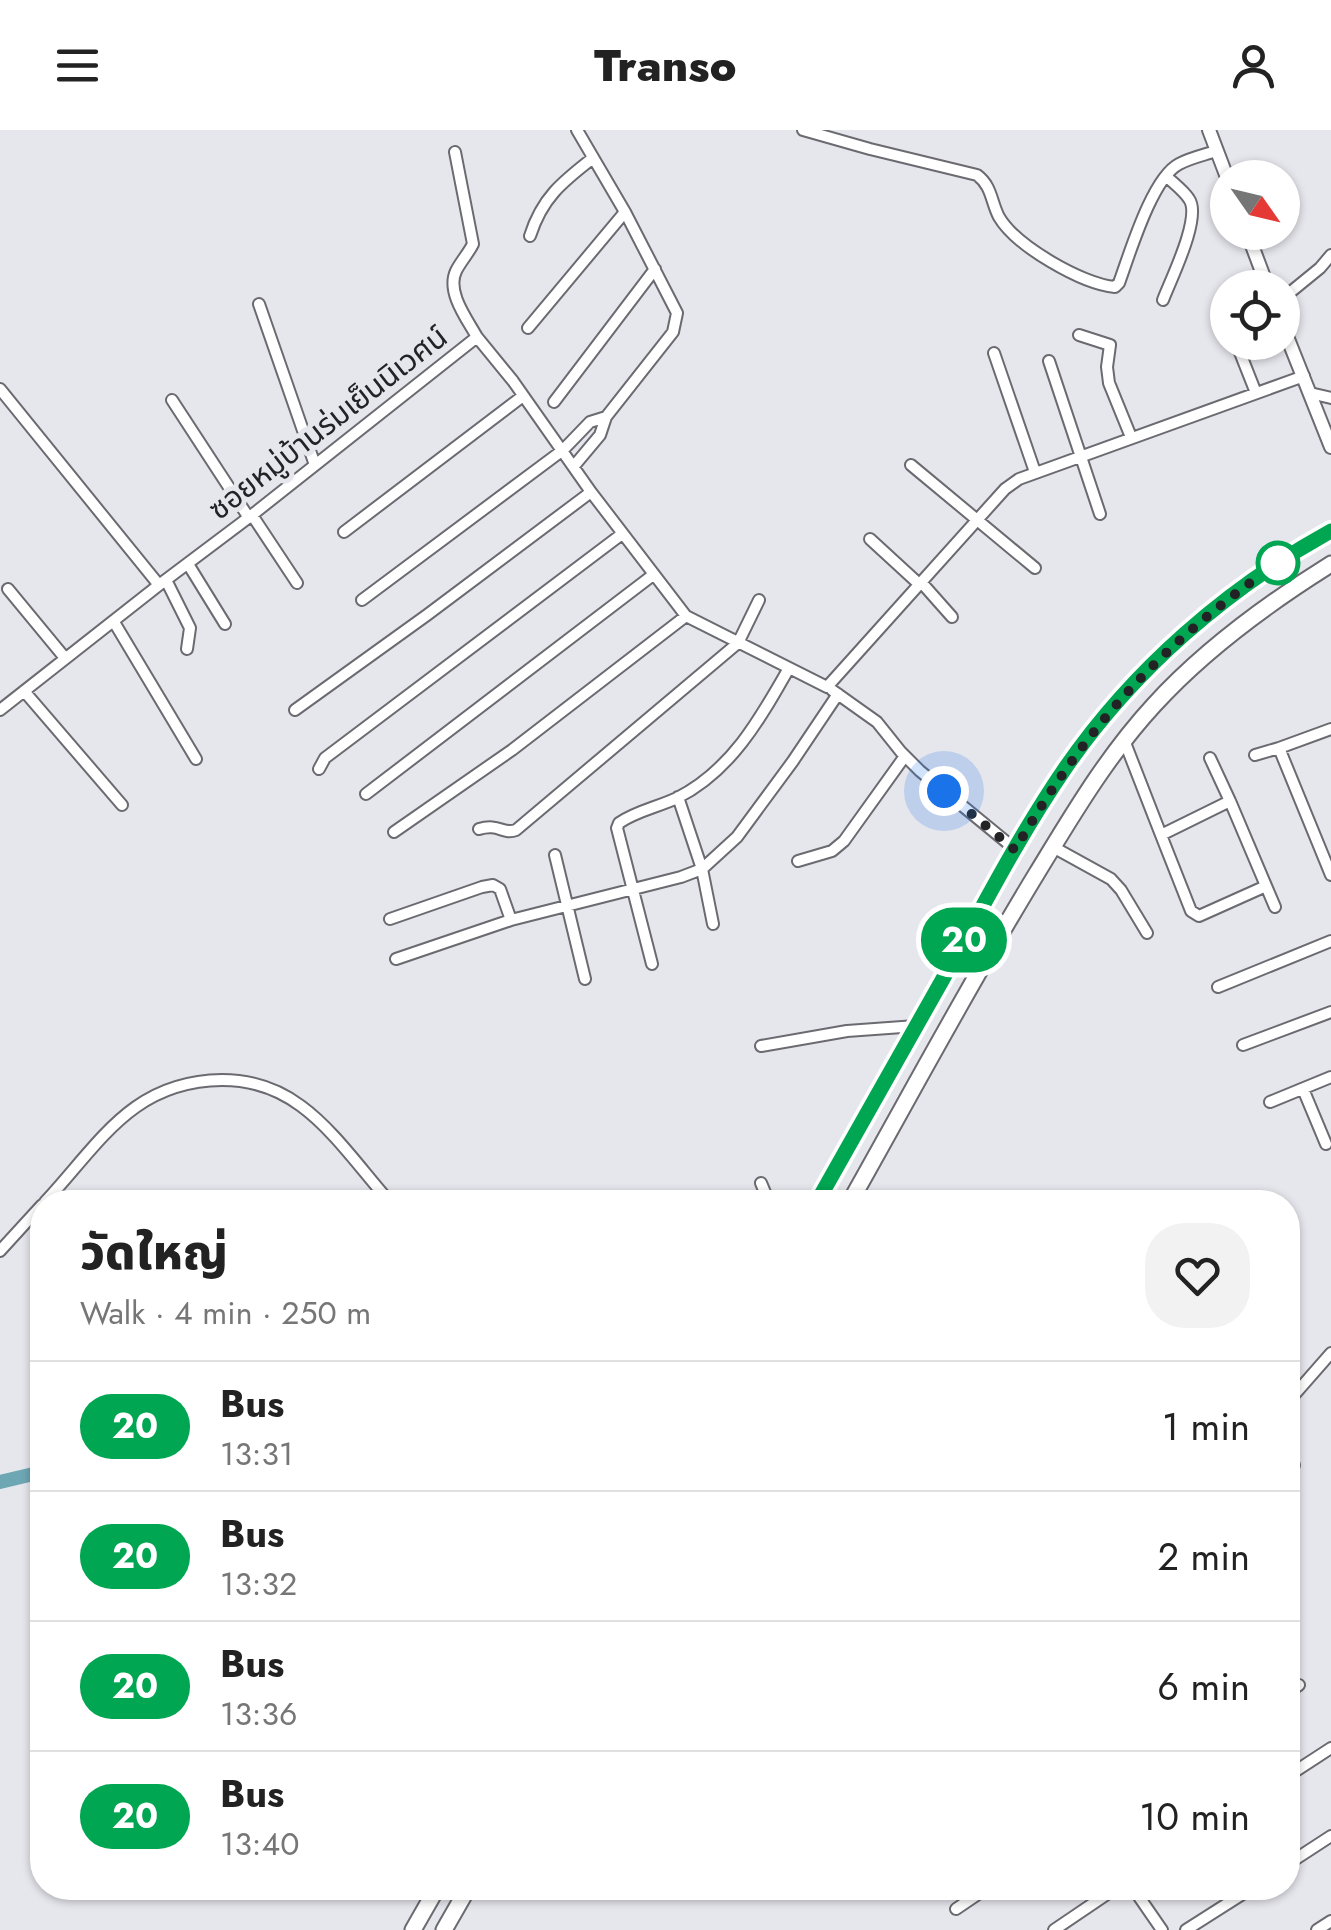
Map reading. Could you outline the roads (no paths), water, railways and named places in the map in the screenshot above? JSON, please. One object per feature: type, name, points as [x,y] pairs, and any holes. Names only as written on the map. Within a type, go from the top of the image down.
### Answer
[{"type":"main road","points":[[824,1190],[1015,850],[1068,764],[1142,675],[1181,638],[1285,558],[1331,531]]},
{"type":"main road","points":[[857,1190],[1005,927],[1097,775],[1190,668],[1244,623],[1331,564]]},
{"type":"main road","points":[[413,1930],[430,1900]]},
{"type":"main road","points":[[444,1930],[461,1900]]},
{"type":"street","points":[[574,466],[600,435],[606,416],[673,332],[676,313],[625,212],[576,130]]},
{"type":"street","points":[[803,130],[977,175],[988,184],[997,213],[1013,234],[1063,270],[1114,288],[1145,213],[1166,176],[1179,164],[1216,151]]},
{"type":"street","points":[[1209,130],[1220,160]]},
{"type":"street","points":[[455,152],[473,244],[452,284],[477,338]]},
{"type":"street","points":[[530,236],[535,219],[552,192],[593,158]]},
{"type":"street","points":[[1163,300],[1193,211],[1191,201],[1166,176]]},
{"type":"street","points":[[528,328],[625,212]]},
{"type":"street","points":[[1300,284],[1331,256]]},
{"type":"street","points":[[554,402],[655,269]]},
{"type":"street","points":[[258,304],[316,465]]},
{"type":"street","points":[[1078,335],[1110,346],[1109,383],[1131,437]]},
{"type":"street","name":"ซอยหมู่บ้านร่มเย็นนิเวศน์","points":[[0,710],[477,338],[686,616],[832,690],[876,722],[904,756],[1015,850]]},
{"type":"street","points":[[994,353],[1035,472]]},
{"type":"street","points":[[1243,360],[1256,393]]},
{"type":"street","points":[[1297,360],[1331,448]]},
{"type":"street","points":[[1048,361],[1100,514]]},
{"type":"street","points":[[396,960],[510,920],[702,869],[738,837],[793,761],[832,690],[920,583],[1005,490],[1035,472],[1304,376]]},
{"type":"street","points":[[0,389],[162,583],[190,628],[187,649]]},
{"type":"street","points":[[1310,393],[1331,398]]},
{"type":"street","points":[[344,532],[523,396]]},
{"type":"street","points":[[172,400],[297,583]]},
{"type":"street","points":[[362,600],[562,450],[590,422],[606,416]]},
{"type":"street","points":[[912,465],[1035,568]]},
{"type":"street","points":[[295,710],[590,492]]},
{"type":"street","points":[[319,769],[324,758],[622,534]]},
{"type":"street","points":[[870,539],[952,617]]},
{"type":"street","points":[[188,564],[225,624]]},
{"type":"street","points":[[366,794],[654,575]]},
{"type":"street","points":[[8,589],[64,658]]},
{"type":"street","points":[[479,830],[490,826],[516,830],[738,643],[759,600]]},
{"type":"street","points":[[394,832],[512,750],[686,616]]},
{"type":"street","points":[[114,622],[196,759]]},
{"type":"street","points":[[652,964],[617,828],[619,823],[678,797],[725,762],[747,738],[789,668]]},
{"type":"street","points":[[24,692],[122,805]]},
{"type":"street","points":[[1256,755],[1331,729]]},
{"type":"street","points":[[1124,740],[1190,911],[1200,916],[1266,886]]},
{"type":"street","points":[[1279,748],[1331,874]]},
{"type":"street","points":[[798,862],[832,852],[844,841],[904,756]]},
{"type":"street","points":[[1210,758],[1275,906]]},
{"type":"street","points":[[678,797],[702,869],[713,924]]},
{"type":"street","points":[[1161,835],[1230,801]]},
{"type":"street","points":[[1053,848],[1111,879],[1147,934]]},
{"type":"street","points":[[555,856],[585,979]]},
{"type":"street","points":[[390,919],[493,885],[500,889],[510,920]]},
{"type":"street","points":[[1218,987],[1331,941]]},
{"type":"street","points":[[1243,1046],[1331,1012]]},
{"type":"street","points":[[761,1046],[848,1031],[916,1026]]},
{"type":"street","points":[[1270,1102],[1331,1077]]},
{"type":"street","points":[[56,1190],[106,1133],[142,1101],[166,1088],[198,1080],[243,1080],[278,1090],[304,1108],[379,1190]]},
{"type":"street","points":[[1303,1088],[1326,1144]]},
{"type":"street","points":[[762,1183],[765,1190]]},
{"type":"street","points":[[0,1251],[30,1219]]},
{"type":"street","points":[[1300,1388],[1331,1353]]},
{"type":"street","points":[[1300,1768],[1331,1748]]},
{"type":"street","points":[[1300,1856],[1331,1836]]},
{"type":"street","points":[[956,1908],[968,1900]]},
{"type":"street","points":[[1054,1930],[1098,1900]]},
{"type":"street","points":[[1142,1900],[1162,1930]]},
{"type":"street","points":[[1186,1930],[1233,1900]]},
{"type":"street","points":[[1317,1930],[1331,1921]]},
{"type":"waterway","points":[[0,1482],[30,1475]]}]
